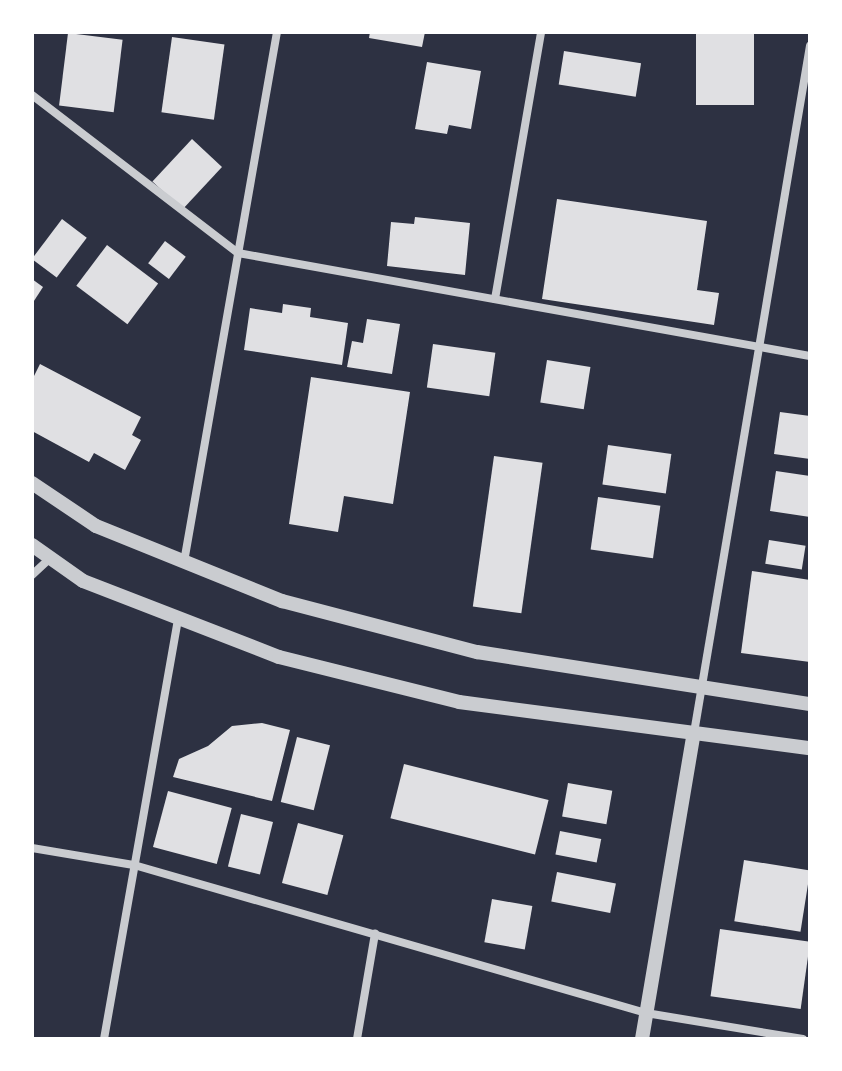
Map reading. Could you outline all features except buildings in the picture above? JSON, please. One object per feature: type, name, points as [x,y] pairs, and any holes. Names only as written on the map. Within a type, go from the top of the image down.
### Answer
[{"type":"street","points":[[184,562],[277,32]]},
{"type":"street","points":[[495,299],[541,32]]},
{"type":"street","points":[[642,1039],[810,46]]},
{"type":"street","points":[[32,95],[238,253],[810,356]]},
{"type":"street","points":[[32,483],[96,526],[282,601],[477,652],[701,690],[810,704]]},
{"type":"street","points":[[32,545],[83,581],[279,657],[459,702],[810,748]]},
{"type":"street","points":[[32,575],[50,558]]},
{"type":"street","points":[[104,1039],[178,618]]},
{"type":"street","points":[[32,848],[134,865],[646,1013],[803,1039]]},
{"type":"street","points":[[357,1039],[375,934]]}]
